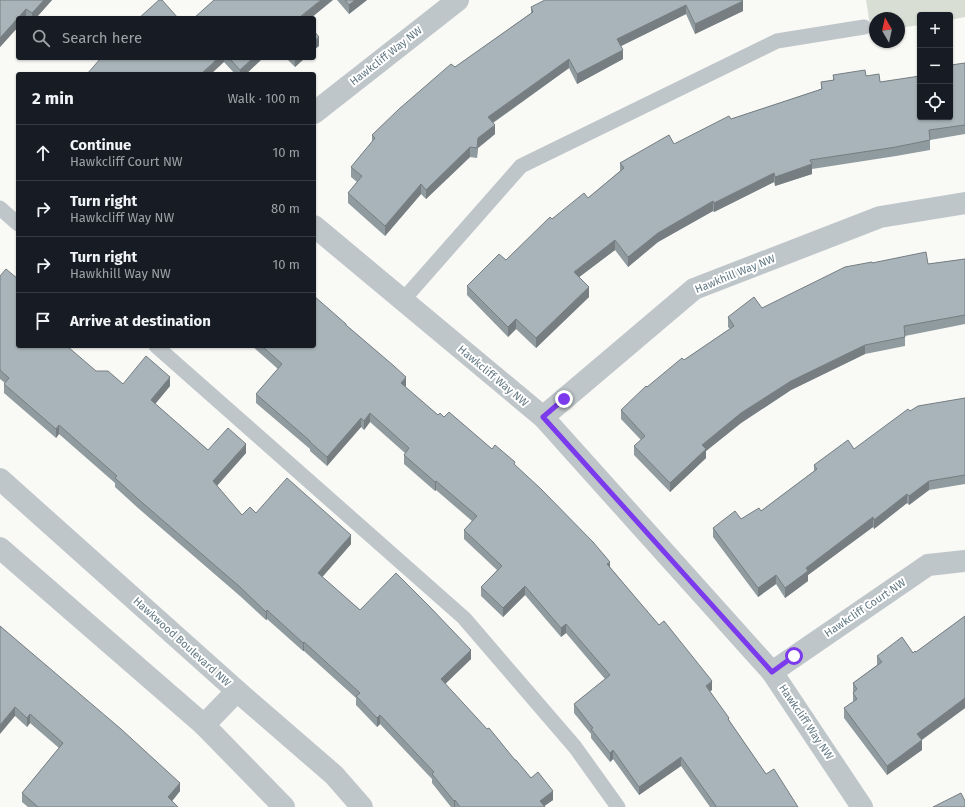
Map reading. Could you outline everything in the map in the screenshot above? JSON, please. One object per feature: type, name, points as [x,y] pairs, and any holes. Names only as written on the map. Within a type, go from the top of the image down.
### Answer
[{"type":"street","name":"Hawkcliff Way NW","points":[[316,111],[458,0]]},
{"type":"street","name":"Hawkhill Way NW","points":[[543,417],[694,289],[880,217],[965,203]]},
{"type":"street","name":"Hawkcliff Way NW","points":[[316,228],[543,417],[772,672],[862,807]]},
{"type":"street","name":"Hawkwood Boulevard NW","points":[[0,479],[237,691],[334,775],[362,807]]},
{"type":"street","points":[[0,548],[204,724],[284,807]]},
{"type":"street","name":"Hawkcliff Court NW","points":[[772,672],[928,565],[965,561]]},
{"type":"street","points":[[204,724],[237,691]]},
{"type":"lane","points":[[403,300],[521,166],[777,41],[864,27]]},
{"type":"lane","points":[[0,208],[16,222]]},
{"type":"lane","points":[[158,348],[464,618],[575,747],[618,807]]},
{"type":"shaded area","points":[[866,0],[965,0],[965,17],[953,19],[953,12],[917,12],[917,25],[905,27],[905,12],[869,12],[869,19]]},
{"type":"building","points":[[0,0],[44,0],[32,13],[26,9],[20,16],[16,16],[16,20],[0,38]]},
{"type":"building","points":[[159,0],[162,0],[176,16],[141,16]]},
{"type":"building","points":[[214,0],[321,0],[301,16],[196,16]]},
{"type":"building","points":[[345,0],[355,0],[349,5]]},
{"type":"building","points":[[545,0],[743,1],[695,24],[686,5],[617,39],[623,50],[577,74],[569,59],[488,117],[495,125],[478,138],[477,148],[470,147],[426,190],[421,184],[385,226],[348,193],[362,176],[351,167],[375,138],[372,135],[399,109],[451,64],[455,67],[533,12],[531,7]]},
{"type":"building","points":[[99,60],[216,60],[203,72],[89,72]]},
{"type":"building","points":[[231,60],[251,60],[240,70]]},
{"type":"building","points":[[965,63],[965,125],[929,130],[930,140],[896,147],[810,160],[812,164],[775,177],[774,173],[714,203],[713,201],[658,233],[628,257],[615,240],[574,272],[589,287],[536,338],[516,319],[508,327],[467,286],[499,254],[506,260],[550,217],[552,219],[584,193],[588,198],[624,168],[620,163],[669,135],[674,144],[729,116],[731,119],[822,89],[821,82],[834,80],[833,75],[865,70],[866,76],[879,74],[880,82],[917,76],[917,120],[953,120],[953,65]]},
{"type":"building","points":[[926,252],[928,264],[965,259],[965,315],[904,326],[905,337],[865,345],[791,381],[741,413],[702,445],[706,449],[670,483],[634,446],[645,436],[621,410],[646,386],[647,387],[682,358],[684,360],[734,326],[728,317],[754,297],[762,308],[845,267]]},
{"type":"building","points":[[6,269],[16,277],[16,348],[69,348],[96,371],[108,371],[123,384],[146,356],[170,377],[151,400],[208,450],[228,428],[246,444],[213,481],[242,515],[250,507],[256,513],[287,478],[351,535],[318,573],[360,610],[396,573],[471,650],[441,679],[487,729],[489,728],[531,778],[538,772],[553,791],[540,801],[545,807],[460,807],[432,774],[434,772],[380,715],[377,718],[356,696],[360,693],[304,642],[303,643],[267,610],[266,612],[240,587],[138,499],[115,478],[117,476],[59,425],[56,429],[4,384],[9,378],[0,370],[0,276]]},
{"type":"building","points":[[316,298],[406,377],[401,383],[438,415],[440,413],[444,417],[449,412],[492,449],[495,445],[515,462],[514,464],[593,542],[610,562],[607,564],[659,625],[664,621],[712,681],[706,686],[766,774],[774,769],[798,807],[715,807],[716,806],[681,757],[639,787],[613,750],[610,753],[574,704],[610,675],[566,624],[561,628],[525,586],[503,608],[481,587],[502,566],[464,530],[477,516],[404,455],[409,448],[370,413],[364,421],[361,418],[327,457],[256,394],[282,364],[264,348],[316,348]]},
{"type":"building","points":[[965,398],[965,475],[929,481],[909,496],[907,494],[874,520],[873,517],[806,568],[808,571],[785,588],[776,575],[758,588],[713,528],[735,511],[741,519],[759,508],[761,511],[817,469],[814,465],[848,440],[854,449],[908,409],[910,411],[918,406]]},
{"type":"building","points":[[965,616],[965,698],[917,734],[922,740],[887,766],[844,708],[857,699],[853,693],[857,689],[853,683],[882,662],[877,656],[902,637],[913,653],[915,651],[916,652]]},
{"type":"building","points":[[0,626],[121,729],[180,783],[168,797],[178,807],[38,807],[22,793],[63,743],[30,714],[27,718],[15,707],[0,725]]},
{"type":"building","points":[[961,793],[965,801],[965,807],[933,807]]},
{"type":"route","points":[[564,399],[543,417],[772,672],[794,656]]}]
